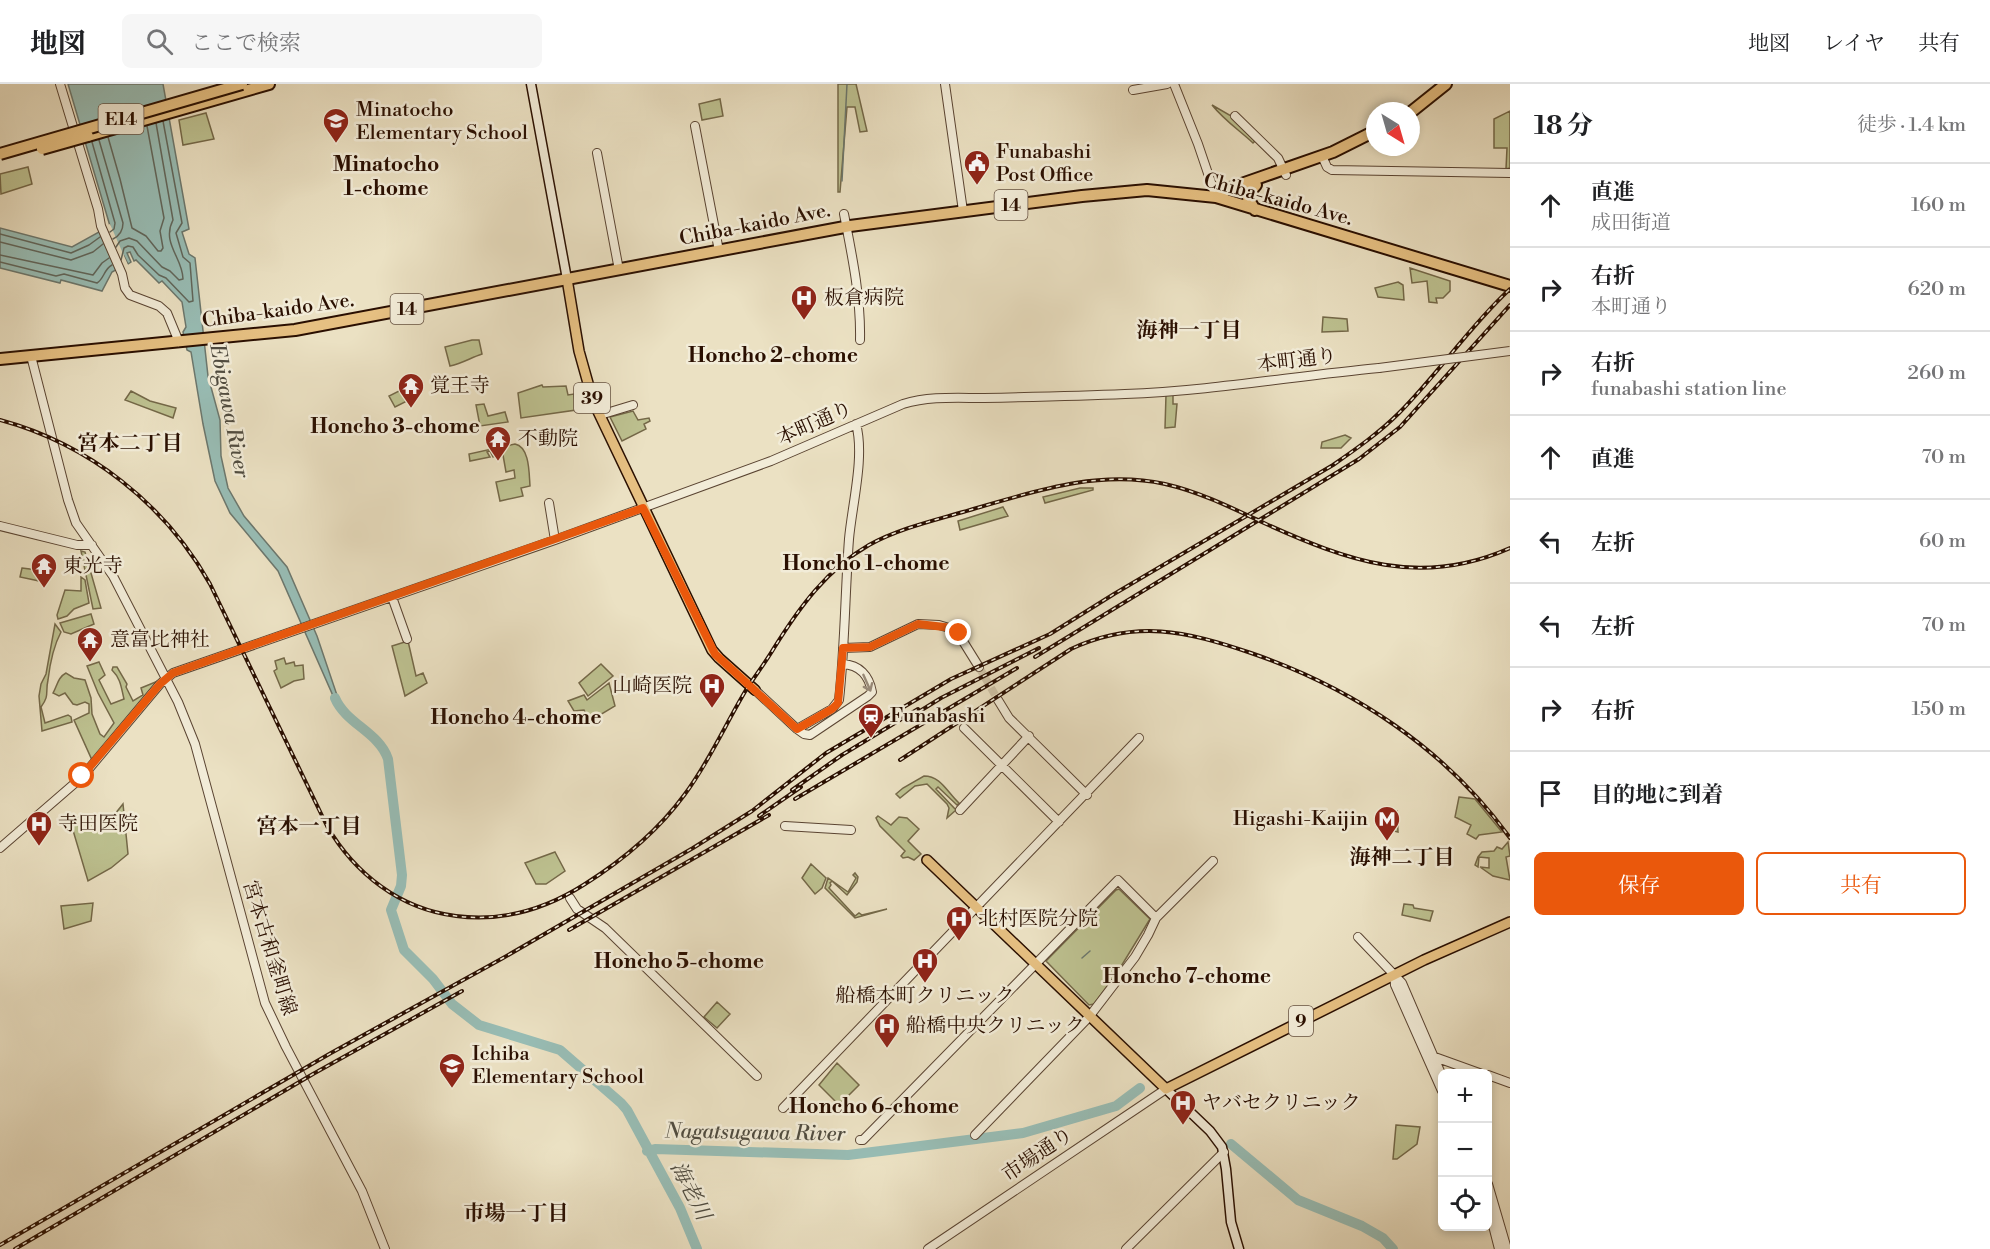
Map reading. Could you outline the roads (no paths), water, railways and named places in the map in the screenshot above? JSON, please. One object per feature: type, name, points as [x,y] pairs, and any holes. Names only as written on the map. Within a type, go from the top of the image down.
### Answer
[{"type":"highway","name":"E14","points":[[0,154],[242,84]]},
{"type":"highway","name":"E14","points":[[0,161],[269,84]]},
{"type":"highway","points":[[1414,102],[1437,84]]},
{"type":"highway","points":[[1420,105],[1446,84]]},
{"type":"highway","name":"14","points":[[1216,197],[1232,194],[1323,158],[1366,136]]},
{"type":"highway","name":"14","points":[[1323,158],[1351,151],[1366,143]]},
{"type":"highway","name":"14","points":[[1216,197],[1230,188],[1285,172]]},
{"type":"highway","points":[[1255,210],[1248,198],[1256,185]]},
{"type":"highway","name":"Chiba-kaido Ave.","points":[[0,359],[295,330],[846,226],[1147,190],[1216,197],[1503,284]]},
{"type":"main road","points":[[531,84],[567,279]]},
{"type":"main road","name":"39","points":[[567,279],[589,392],[712,650],[755,690]]},
{"type":"main road","points":[[927,860],[1210,1131],[1224,1152],[1231,1222],[1239,1249]]},
{"type":"main road","name":"9","points":[[1166,1089],[1459,943],[1510,922]]},
{"type":"street","points":[[60,84],[104,227],[125,273],[123,280],[125,288],[130,295],[159,306],[167,313],[182,342]]},
{"type":"street","points":[[945,84],[963,211]]},
{"type":"street","points":[[1133,90],[1167,84]]},
{"type":"street","points":[[1174,84],[1216,197]]},
{"type":"street","points":[[1235,116],[1278,158],[1285,172]]},
{"type":"street","points":[[695,126],[719,251]]},
{"type":"street","points":[[597,153],[619,270]]},
{"type":"street","points":[[1323,158],[1327,167],[1332,170],[1510,173]]},
{"type":"street","points":[[844,214],[861,318],[860,340]]},
{"type":"street","name":"本町通り","points":[[166,678],[173,673],[643,508],[801,449],[903,404],[930,397],[1128,394],[1252,383],[1510,351]]},
{"type":"street","points":[[31,356],[71,511],[76,523],[92,545]]},
{"type":"street","points":[[600,415],[633,405]]},
{"type":"street","points":[[797,729],[832,709],[838,703],[843,664],[849,538],[858,445],[856,424]]},
{"type":"street","points":[[549,503],[555,540]]},
{"type":"street","points":[[0,526],[77,545],[92,545]]},
{"type":"street","name":"宮本古和釜町線","points":[[92,545],[113,576],[171,687],[195,744],[265,1003],[285,1047],[362,1191],[385,1249]]},
{"type":"street","points":[[392,597],[407,639]]},
{"type":"street","points":[[843,648],[870,647],[918,624],[939,625],[956,630],[979,667]]},
{"type":"street","points":[[755,690],[797,729],[807,735],[814,733],[870,694],[870,685],[861,670],[843,664]]},
{"type":"street","points":[[0,848],[82,777],[166,678]]},
{"type":"street","points":[[998,700],[1010,718],[1087,795]]},
{"type":"street","points":[[964,728],[1059,822]]},
{"type":"street","points":[[960,810],[1029,736]]},
{"type":"street","points":[[783,1108],[1087,795],[1139,738]]},
{"type":"street","points":[[785,826],[851,830]]},
{"type":"street","points":[[975,1136],[1089,1017],[1135,957],[1156,918],[1213,861]]},
{"type":"street","points":[[860,1140],[872,1131],[1118,880],[1156,918]]},
{"type":"street","points":[[570,898],[577,909],[605,928],[757,1076]]},
{"type":"street","points":[[1358,937],[1402,983],[1440,1069]]},
{"type":"street","points":[[1394,975],[1395,985],[1438,1080]]},
{"type":"street","points":[[1425,1053],[1468,1069]]},
{"type":"street","points":[[1492,1076],[1510,1083]]},
{"type":"street","name":"市場通り","points":[[929,1249],[1166,1089]]},
{"type":"street","points":[[1126,1249],[1224,1152]]},
{"type":"street","points":[[1492,1202],[1499,1233],[1499,1249]]},
{"type":"street","points":[[1492,1216],[1507,1249]]},
{"type":"water","points":[[68,84],[163,84],[189,229],[182,232],[189,254],[195,258],[208,376],[220,420],[221,456],[228,488],[244,516],[287,567],[317,636],[343,713],[338,707],[278,571],[230,513],[215,481],[191,352],[187,350],[183,332],[186,327],[182,302],[162,281],[159,283],[136,260],[134,261],[130,252],[127,253],[131,262],[128,264],[122,256],[121,267],[112,272],[102,291],[0,268],[0,228],[72,247],[110,226]]},
{"type":"waterway","points":[[842,181],[847,84]]},
{"type":"waterway","name":"Ebigawa River","points":[[335,698],[347,715],[384,750],[388,759],[402,875],[401,886],[391,910],[404,950],[433,979],[452,1004],[479,1025],[560,1050],[621,1103],[627,1110],[680,1208],[697,1249]]},
{"type":"waterway","points":[[1082,958],[1090,951]]},
{"type":"waterway","name":"Nagatsugawa River","points":[[647,1151],[655,1149],[848,1155],[1023,1133],[1116,1106],[1140,1088]]},
{"type":"waterway","name":"Nagatsugawa River","points":[[1231,1144],[1298,1200],[1362,1226],[1383,1238],[1393,1249]]},
{"type":"tunnel","points":[[979,667],[998,700]]},
{"type":"railway","points":[[0,1245],[331,1053],[503,958],[693,848],[752,811],[826,753],[951,679],[1050,634],[1333,465],[1359,447],[1399,413],[1510,289]]},
{"type":"railway","points":[[1035,657],[1359,459],[1400,427],[1510,305]]},
{"type":"railway","points":[[0,420],[64,444],[94,461],[122,481],[171,528],[192,555],[210,584],[327,826],[338,843],[365,874],[398,897],[416,906],[456,916],[490,917],[539,907],[585,884],[639,844],[675,808],[694,782],[746,690],[793,618],[815,590],[854,555],[880,539],[903,530],[1038,491],[1063,485],[1113,479],[1139,480],[1191,491],[1325,549],[1385,565],[1415,568],[1445,566],[1477,560],[1510,548]]},
{"type":"railway","points":[[900,760],[1071,649],[1117,634],[1139,631],[1183,634],[1227,645],[1289,667],[1361,703],[1395,725],[1457,776],[1510,838]]},
{"type":"railway","points":[[912,716],[941,698],[1039,648]]},
{"type":"railway","points":[[795,799],[1017,668]]},
{"type":"railway","points":[[792,790],[842,755],[918,709]]},
{"type":"railway","points":[[759,816],[801,787]]},
{"type":"railway","points":[[569,930],[769,815]]},
{"type":"railway","points":[[15,1249],[313,1074],[462,991]]},
{"type":"place","name":"Minatocho Elementary School","points":[[336,144]]},
{"type":"place","name":"Funabashi Post Office","points":[[977,186]]},
{"type":"place","name":"板倉病院","points":[[804,321]]},
{"type":"place","name":"覚王寺","points":[[411,409]]},
{"type":"place","name":"不動院","points":[[498,462]]},
{"type":"place","name":"東光寺","points":[[44,589]]},
{"type":"place","name":"意富比神社","points":[[90,663]]},
{"type":"place","name":"山崎医院","points":[[712,709]]},
{"type":"place","name":"Funabashi","points":[[871,739]]},
{"type":"place","name":"Higashi-Kaijin","points":[[1387,842]]},
{"type":"place","name":"寺田医院","points":[[39,847]]},
{"type":"place","name":"北村医院分院","points":[[959,942]]},
{"type":"place","name":"船橋本町クリニック","points":[[925,984]]},
{"type":"place","name":"船橋中央クリニック","points":[[887,1049]]},
{"type":"place","name":"Ichiba Elementary School","points":[[452,1089]]},
{"type":"place","name":"ヤバセクリニック","points":[[1183,1126]]},
{"type":"district","name":"Minatocho 1-chome","points":[[386,177]]},
{"type":"district","name":"海神一丁目","points":[[1189,331]]},
{"type":"district","name":"Honcho 2-chome","points":[[773,356]]},
{"type":"district","name":"Honcho 3-chome","points":[[395,427]]},
{"type":"district","name":"宮本二丁目","points":[[130,444]]},
{"type":"district","name":"Honcho 1-chome","points":[[866,564]]},
{"type":"district","name":"Honcho 4-chome","points":[[516,718]]},
{"type":"district","name":"宮本一丁目","points":[[309,827]]},
{"type":"district","name":"海神二丁目","points":[[1402,858]]},
{"type":"district","name":"Honcho 5-chome","points":[[679,962]]},
{"type":"district","name":"Honcho 7-chome","points":[[1187,977]]},
{"type":"district","name":"Honcho 6-chome","points":[[874,1107]]},
{"type":"district","name":"市場一丁目","points":[[516,1214]]},
{"type":"water label","name":"海老川","points":[[690,1191]]}]
